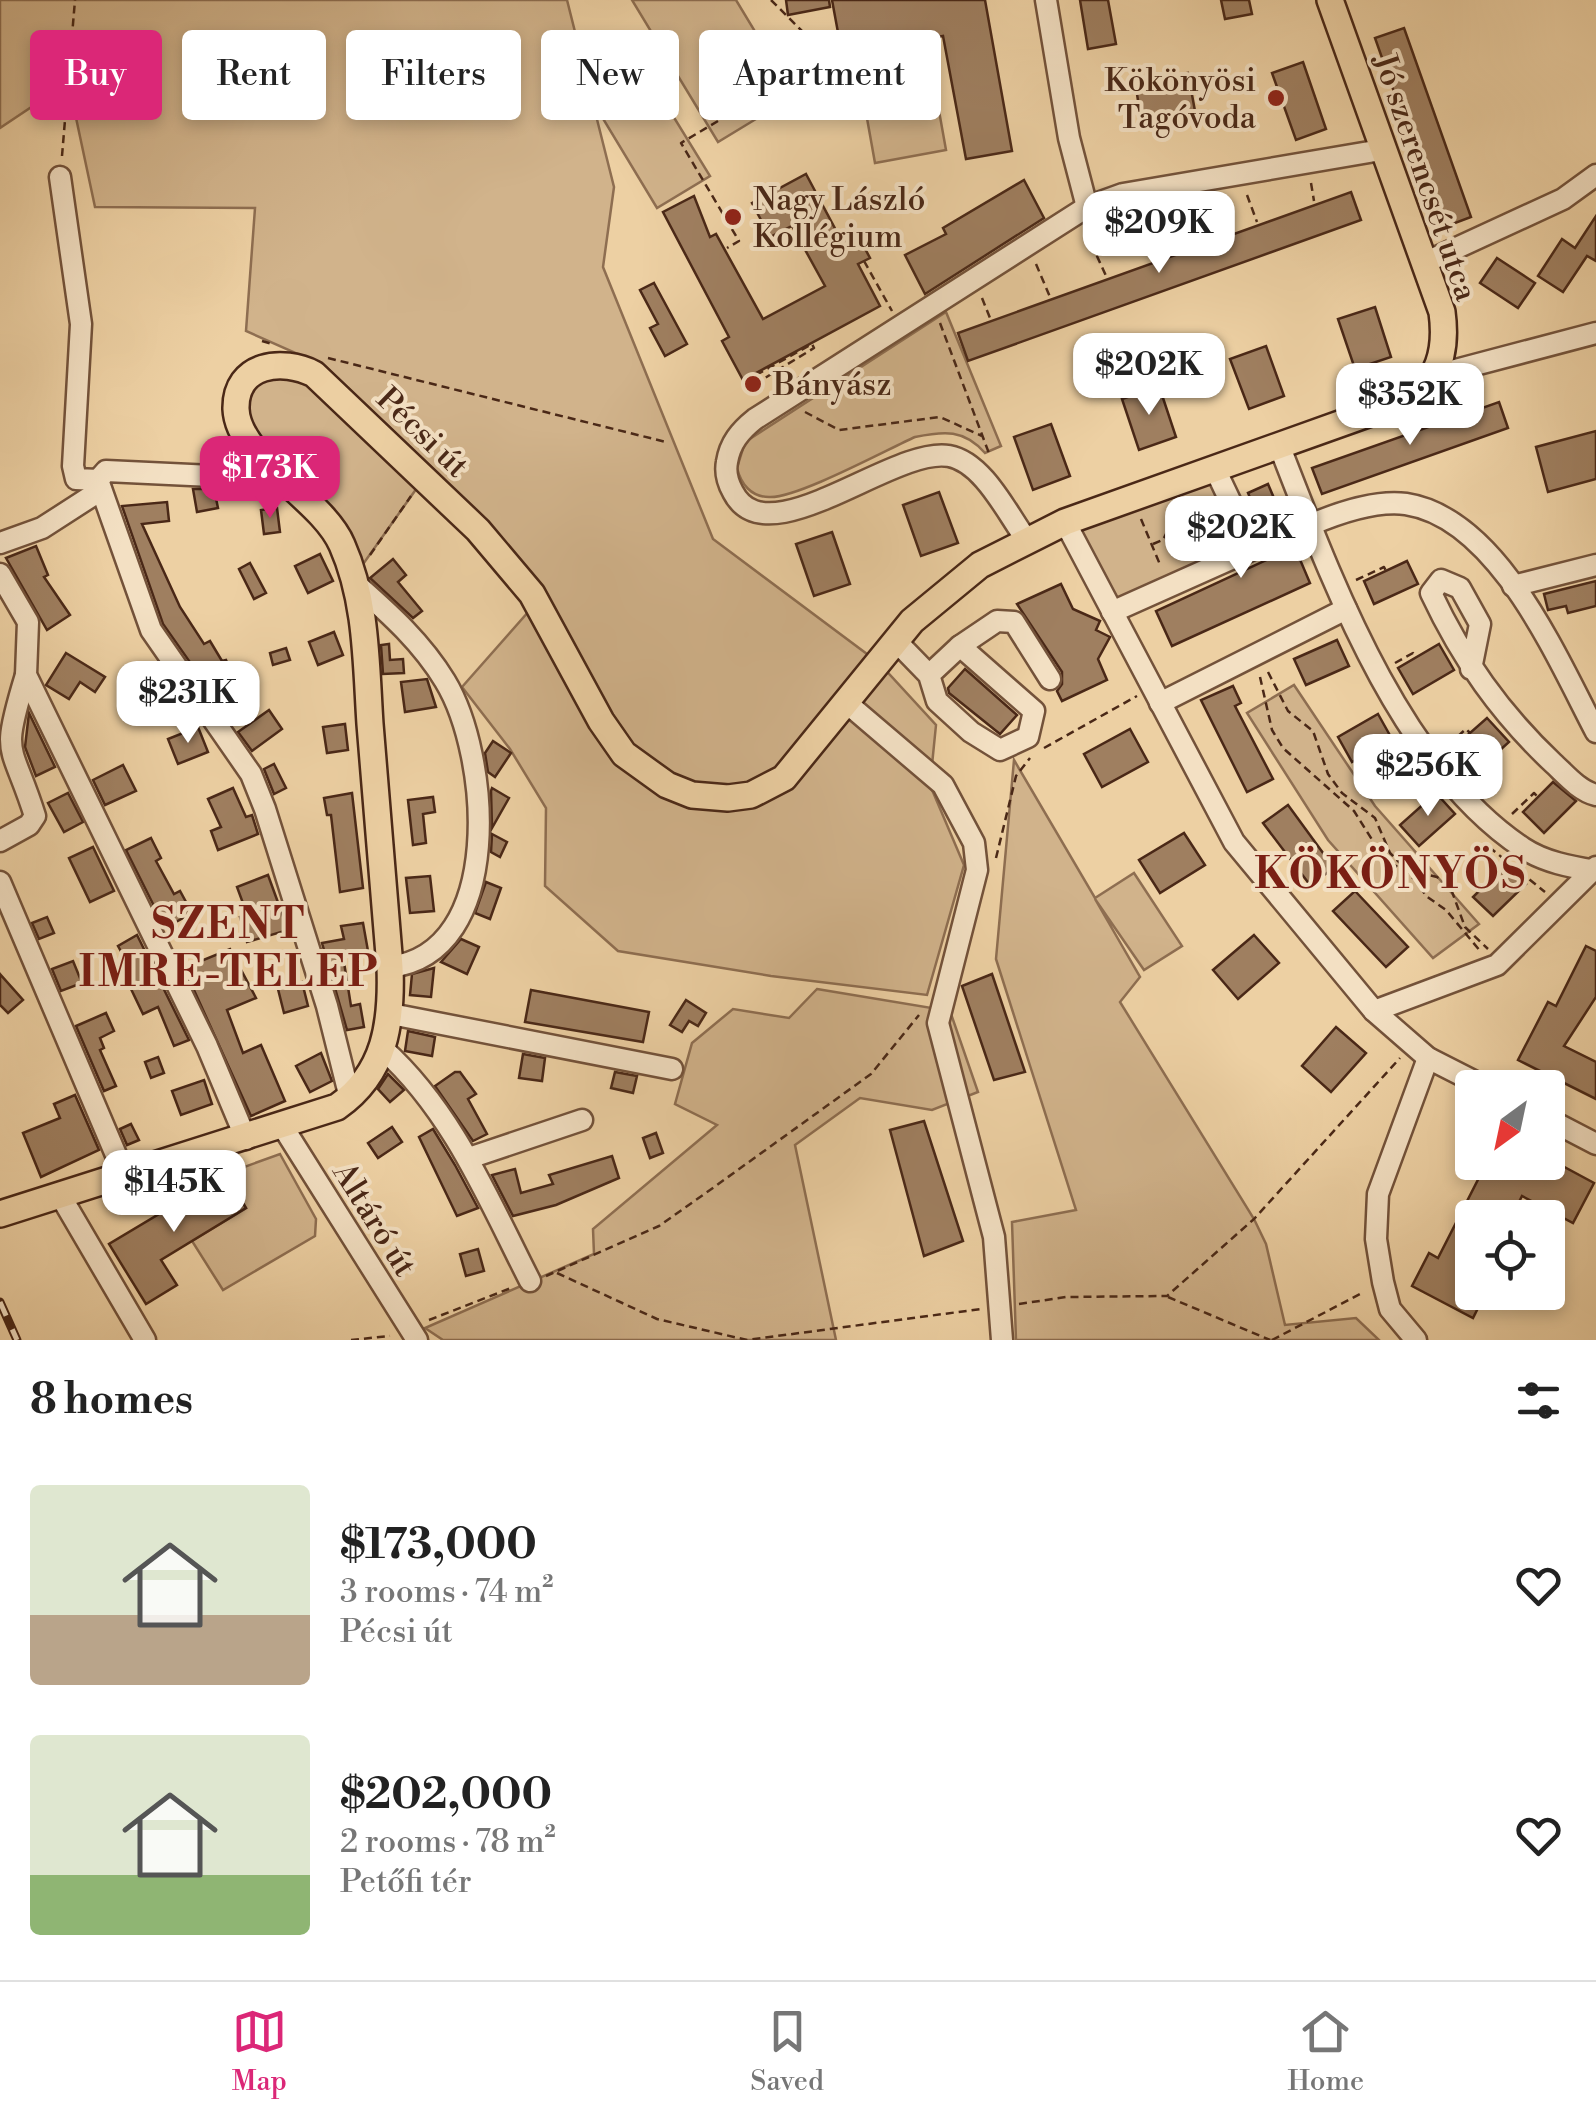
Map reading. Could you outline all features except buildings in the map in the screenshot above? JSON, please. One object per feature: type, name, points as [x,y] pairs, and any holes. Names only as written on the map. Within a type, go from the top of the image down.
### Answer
[{"type":"main road","name":"Jó szerencsét utca","points":[[1330,0],[1424,263],[1445,334],[1443,354],[1433,376]]},
{"type":"main road","name":"Pécsi út","points":[[350,1098],[383,1049],[391,1014],[356,581],[328,520],[257,450],[240,421],[240,392],[254,372],[282,363],[314,374],[478,530],[532,594],[600,721],[624,754],[667,785],[692,794],[728,798],[770,788],[802,761],[895,640],[937,598],[1026,538],[1404,401],[1420,392],[1433,376]]},
{"type":"main road","points":[[2,1206],[60,1195],[246,1139],[319,1115],[350,1098]]},
{"type":"street","points":[[1046,0],[1082,209]]},
{"type":"street","points":[[1026,538],[986,481],[954,456],[926,454],[784,515],[756,513],[736,498],[729,483],[725,467],[732,442],[755,418],[1082,209],[1132,193],[1381,150]]},
{"type":"street","points":[[1424,263],[1563,199],[1596,176]]},
{"type":"street","points":[[60,178],[81,324],[73,466],[76,479],[100,485]]},
{"type":"street","points":[[1433,376],[1594,335]]},
{"type":"street","points":[[1279,445],[1346,609],[1401,715],[1465,797],[1522,848],[1564,864],[1595,870]]},
{"type":"street","points":[[1112,612],[1253,549],[1215,469]]},
{"type":"street","points":[[0,542],[42,528],[100,485],[106,471],[212,476]]},
{"type":"street","points":[[100,485],[145,619],[251,774],[328,1006],[350,1098]]},
{"type":"street","points":[[1310,525],[1381,505],[1402,504],[1429,510],[1471,536],[1513,586],[1596,732]]},
{"type":"street","points":[[1065,522],[1234,842],[1374,1011],[1421,1051],[1455,1070]]},
{"type":"street","points":[[1513,586],[1596,564]]},
{"type":"street","points":[[0,574],[28,622],[26,675],[1,738],[3,751],[35,816],[29,825],[0,841]]},
{"type":"street","points":[[356,581],[407,630],[446,682],[468,731],[475,790],[478,863],[454,930],[415,964],[390,967]]},
{"type":"street","points":[[1156,695],[1257,654],[1346,609]]},
{"type":"street","points":[[929,675],[960,646],[997,620],[1014,622],[1050,679]]},
{"type":"street","points":[[895,640],[929,675],[937,701],[970,732],[1000,750],[1028,737],[1034,711],[960,646]]},
{"type":"street","points":[[1472,669],[1525,736],[1568,777],[1596,795]]},
{"type":"street","points":[[26,675],[208,1046],[246,1139]]},
{"type":"street","points":[[848,704],[943,784],[974,843],[977,870],[938,1023],[994,1237],[1002,1340]]},
{"type":"street","points":[[1553,901],[1564,864]]},
{"type":"street","points":[[1374,1011],[1498,965],[1553,901],[1595,870]]},
{"type":"street","points":[[0,882],[125,1176]]},
{"type":"street","points":[[391,1014],[672,1069]]},
{"type":"street","points":[[383,1049],[425,1092],[469,1158],[530,1280]]},
{"type":"street","points":[[1416,1340],[1390,1309],[1376,1238],[1378,1194],[1421,1051]]},
{"type":"street","points":[[469,1158],[582,1120]]},
{"type":"street","name":"Altáró út","points":[[283,1126],[406,1335]]},
{"type":"street","points":[[1565,1128],[1596,1144]]},
{"type":"street","points":[[60,1195],[98,1272],[145,1340]]},
{"type":"path","points":[[60,178],[75,0]]},
{"type":"path","points":[[771,0],[800,30]]},
{"type":"path","points":[[718,121],[681,143],[739,241],[726,248]]},
{"type":"path","points":[[1242,174],[1257,222]]},
{"type":"path","points":[[1187,183],[1202,240]]},
{"type":"path","points":[[1132,193],[1155,259]]},
{"type":"path","points":[[1082,209],[1107,278]]},
{"type":"path","points":[[1027,244],[1050,297]]},
{"type":"path","points":[[864,261],[900,326]]},
{"type":"path","points":[[974,278],[990,318]]},
{"type":"path","points":[[933,305],[992,461],[986,481]]},
{"type":"path","points":[[262,341],[281,346]]},
{"type":"path","points":[[812,344],[814,348],[759,380],[755,374],[812,344]]},
{"type":"path","points":[[320,356],[666,442]]},
{"type":"path","points":[[792,395],[808,416],[838,430],[940,417],[982,436]]},
{"type":"path","points":[[212,476],[245,478],[257,450]]},
{"type":"path","points":[[356,581],[424,478]]},
{"type":"path","points":[[1132,498],[1169,586]]},
{"type":"path","points":[[1163,539],[1182,501]]},
{"type":"path","points":[[1151,544],[1234,510]]},
{"type":"path","points":[[1345,585],[1384,567],[1386,571]]},
{"type":"path","points":[[1386,669],[1413,653],[1416,658]]},
{"type":"path","points":[[1257,654],[1274,691],[1313,731],[1328,774],[1342,793],[1375,818],[1380,838],[1408,870],[1437,877],[1451,890],[1465,927],[1492,953]]},
{"type":"path","points":[[1257,654],[1272,730],[1282,748],[1354,811],[1383,857],[1416,880],[1426,896],[1446,910],[1486,957]]},
{"type":"path","points":[[993,873],[1016,776],[1032,754],[1156,695]]},
{"type":"path","points":[[1440,752],[1466,729],[1470,733]]},
{"type":"path","points":[[1504,822],[1534,793],[1538,797]]},
{"type":"path","points":[[1490,847],[1553,901]]},
{"type":"path","points":[[1476,962],[1498,950]]},
{"type":"path","points":[[351,1340],[406,1335],[530,1280],[557,1272],[672,1217],[871,1074],[914,1016],[941,1013]]},
{"type":"path","points":[[1167,1296],[1254,1219],[1421,1051]]},
{"type":"path","points":[[557,1272],[657,1319],[748,1340],[1066,1297],[1167,1296],[1271,1340],[1383,1282]]},
{"type":"shaded area","points":[[0,0],[567,0],[575,30],[541,30],[541,120],[597,120],[614,187],[603,267],[713,539],[879,663],[936,725],[930,785],[964,865],[927,995],[771,976],[618,951],[545,886],[546,808],[510,749],[462,687],[544,594],[442,477],[325,366],[246,331],[255,208],[95,207],[76,120],[162,120],[162,30],[30,30],[30,108],[0,128]]},
{"type":"shaded area","points":[[632,0],[736,0],[754,30],[699,30],[699,111],[679,78],[679,30],[650,30]]},
{"type":"shaded area","points":[[604,120],[676,120],[710,176],[657,208]]},
{"type":"shaded area","points":[[705,120],[754,120],[718,142]]},
{"type":"shaded area","points":[[867,120],[941,120],[946,150],[875,163]]},
{"type":"shaded area","points":[[946,312],[1001,446],[985,453],[961,436],[925,435],[782,496],[757,495],[748,488],[737,468],[745,442]]},
{"type":"shaded area","points":[[282,363],[424,478],[354,577],[257,450],[239,392]]},
{"type":"shaded area","points":[[1215,469],[1253,549],[1112,612],[1065,522]]},
{"type":"shaded area","points":[[1294,685],[1375,806],[1479,924],[1433,958],[1328,840],[1247,713]]},
{"type":"shaded area","points":[[1014,760],[1095,898],[1134,873],[1182,946],[1144,970],[1095,899],[1140,977],[1120,1002],[1254,1219],[1266,1244],[1285,1325],[1356,1318],[1379,1340],[1016,1340],[1012,1222],[1076,1210],[996,959]]},
{"type":"shaded area","points":[[817,989],[950,1011],[978,1092],[932,1110],[860,1098],[795,1145],[836,1340],[443,1340],[425,1328],[594,1254],[593,1229],[717,1125],[675,1104],[692,1043],[733,1009],[789,1018]]},
{"type":"shaded area","points":[[280,1154],[316,1219],[315,1236],[223,1290],[192,1241],[246,1208],[225,1174]]},
{"type":"railway","points":[[0,1302],[17,1340]]},
{"type":"place","name":"Kökönyösi Tagóvoda","points":[[1276,98]]},
{"type":"place","name":"Nagy László Kollégium","points":[[733,217]]},
{"type":"place","name":"Bányász","points":[[753,384]]},
{"type":"district","name":"KÖKÖNYÖS","points":[[1391,873]]},
{"type":"district","name":"SZENT IMRE-TELEP","points":[[229,947]]}]
